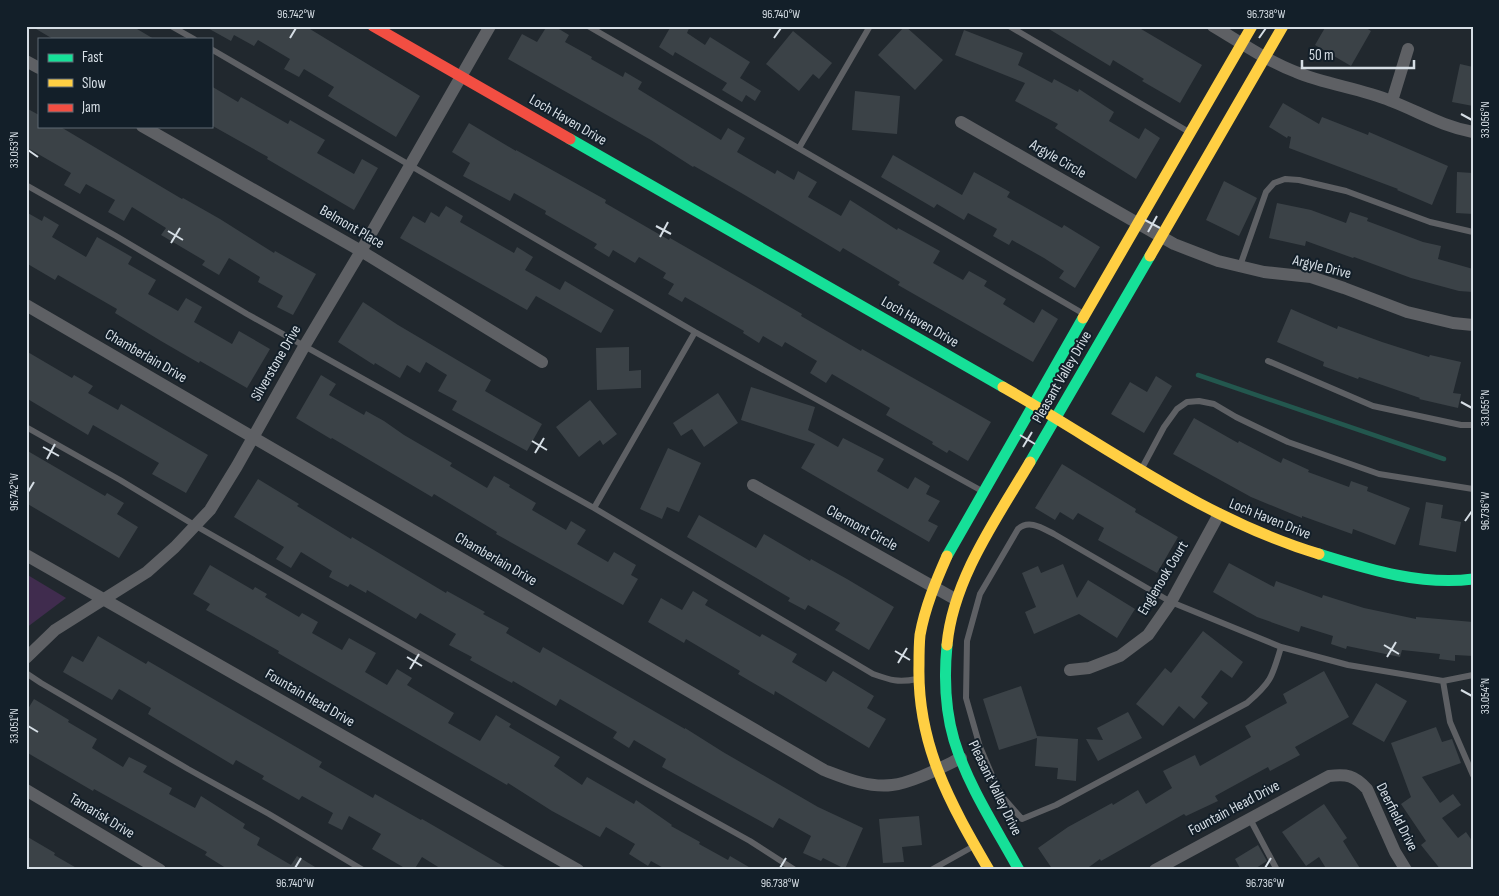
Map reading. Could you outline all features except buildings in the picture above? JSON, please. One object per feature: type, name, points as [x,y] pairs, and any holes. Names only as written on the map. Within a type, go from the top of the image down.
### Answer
[{"type":"street","name":"Loch Haven Drive","points":[[373,26],[1034,404],[1140,471],[1219,514],[1274,539],[1342,562],[1410,577],[1449,582],[1473,579]]},
{"type":"street","name":"Silverstone Drive","points":[[26,658],[55,630],[147,572],[196,526],[210,510],[490,26]]},
{"type":"street","points":[[1213,26],[1265,57],[1296,72],[1392,101],[1432,120],[1473,132]]},
{"type":"street","name":"Pleasant Valley Drive","points":[[989,870],[936,769],[920,715],[917,680],[921,632],[933,586],[950,548],[1252,26]]},
{"type":"street","name":"Pleasant Valley Drive","points":[[1019,870],[961,758],[947,706],[945,661],[955,598],[972,562],[1283,26]]},
{"type":"street","points":[[1392,101],[1408,49]]},
{"type":"street","points":[[26,61],[38,67]]},
{"type":"street","name":"Argyle Circle","points":[[961,122],[1138,224]]},
{"type":"street","name":"Belmont Place","points":[[146,128],[361,251],[542,362]]},
{"type":"street","name":"Argyle Drive","points":[[1138,224],[1174,244],[1218,261],[1264,272],[1311,277],[1407,312],[1446,322],[1473,325]]},
{"type":"street","name":"Chamberlain Drive","points":[[26,305],[824,770],[847,779],[891,786],[907,782],[961,758]]},
{"type":"street","name":"Clermont Circle","points":[[753,485],[955,598]]},
{"type":"street","name":"Englenook Court","points":[[1070,670],[1090,668],[1120,656],[1148,635],[1171,602],[1219,514]]},
{"type":"street","name":"Fountain Head Drive","points":[[26,555],[578,870]]},
{"type":"street","name":"Deerfield Drive","points":[[1329,776],[1346,774],[1367,789],[1395,852],[1406,870]]},
{"type":"street","name":"Fountain Head Drive","points":[[1159,869],[1329,776]]},
{"type":"street","name":"Tamarisk Drive","points":[[26,790],[160,870]]},
{"type":"lane","points":[[172,26],[192,38]]},
{"type":"lane","points":[[588,26],[1086,314]]},
{"type":"lane","points":[[799,148],[870,26]]},
{"type":"lane","points":[[1009,26],[1190,133]]},
{"type":"lane","points":[[212,50],[696,332],[983,492]]},
{"type":"lane","points":[[1240,266],[1266,192],[1274,183],[1285,179],[1299,180],[1346,191],[1430,222],[1473,232]]},
{"type":"lane","points":[[26,185],[247,314],[594,508],[873,674],[892,681],[917,680]]},
{"type":"lane","points":[[594,508],[696,332]]},
{"type":"lane","points":[[1268,361],[1373,406],[1461,425],[1473,425]]},
{"type":"lane","points":[[1140,471],[1164,427],[1177,409],[1188,402],[1199,401],[1214,404],[1288,442],[1379,474],[1473,488]]},
{"type":"lane","points":[[26,427],[633,776],[750,841],[795,870]]},
{"type":"lane","points":[[1281,647],[1273,675],[1266,686],[1247,703],[1056,805],[1022,819],[1000,794],[980,747],[966,698],[967,642],[980,594],[1018,529],[1023,524],[1033,524],[1054,534],[1171,602],[1281,647],[1348,665],[1443,681],[1473,676]]},
{"type":"lane","points":[[26,673],[74,703],[363,870]]},
{"type":"lane","points":[[1443,681],[1450,722],[1473,775]]},
{"type":"lane","points":[[1250,818],[1277,870]]},
{"type":"lane","points":[[932,870],[975,846]]},
{"type":"shaded area","points":[[26,574],[66,598],[26,628]]},
{"type":"waterway","points":[[1198,375],[1444,459]]},
{"type":"traffic: fast","points":[[570,139],[1003,387]]},
{"type":"traffic: fast","points":[[1030,462],[1150,256]]},
{"type":"traffic: fast","points":[[947,556],[1083,318]]},
{"type":"traffic: fast","points":[[1319,554],[1395,575],[1453,581],[1473,579]]},
{"type":"traffic: fast","points":[[947,645],[946,692],[954,740],[967,774],[1019,870]]},
{"type":"traffic: slow","points":[[1083,318],[1252,26]]},
{"type":"traffic: slow","points":[[1150,256],[1283,26]]},
{"type":"traffic: slow","points":[[1003,387],[1195,501],[1276,539],[1319,554]]},
{"type":"traffic: slow","points":[[947,645],[951,620],[967,573],[991,527],[1030,462]]},
{"type":"traffic: slow","points":[[947,556],[928,604],[920,635],[920,694],[930,747],[939,772],[961,821],[989,870]]},
{"type":"traffic: jam","points":[[373,26],[570,139]]}]
